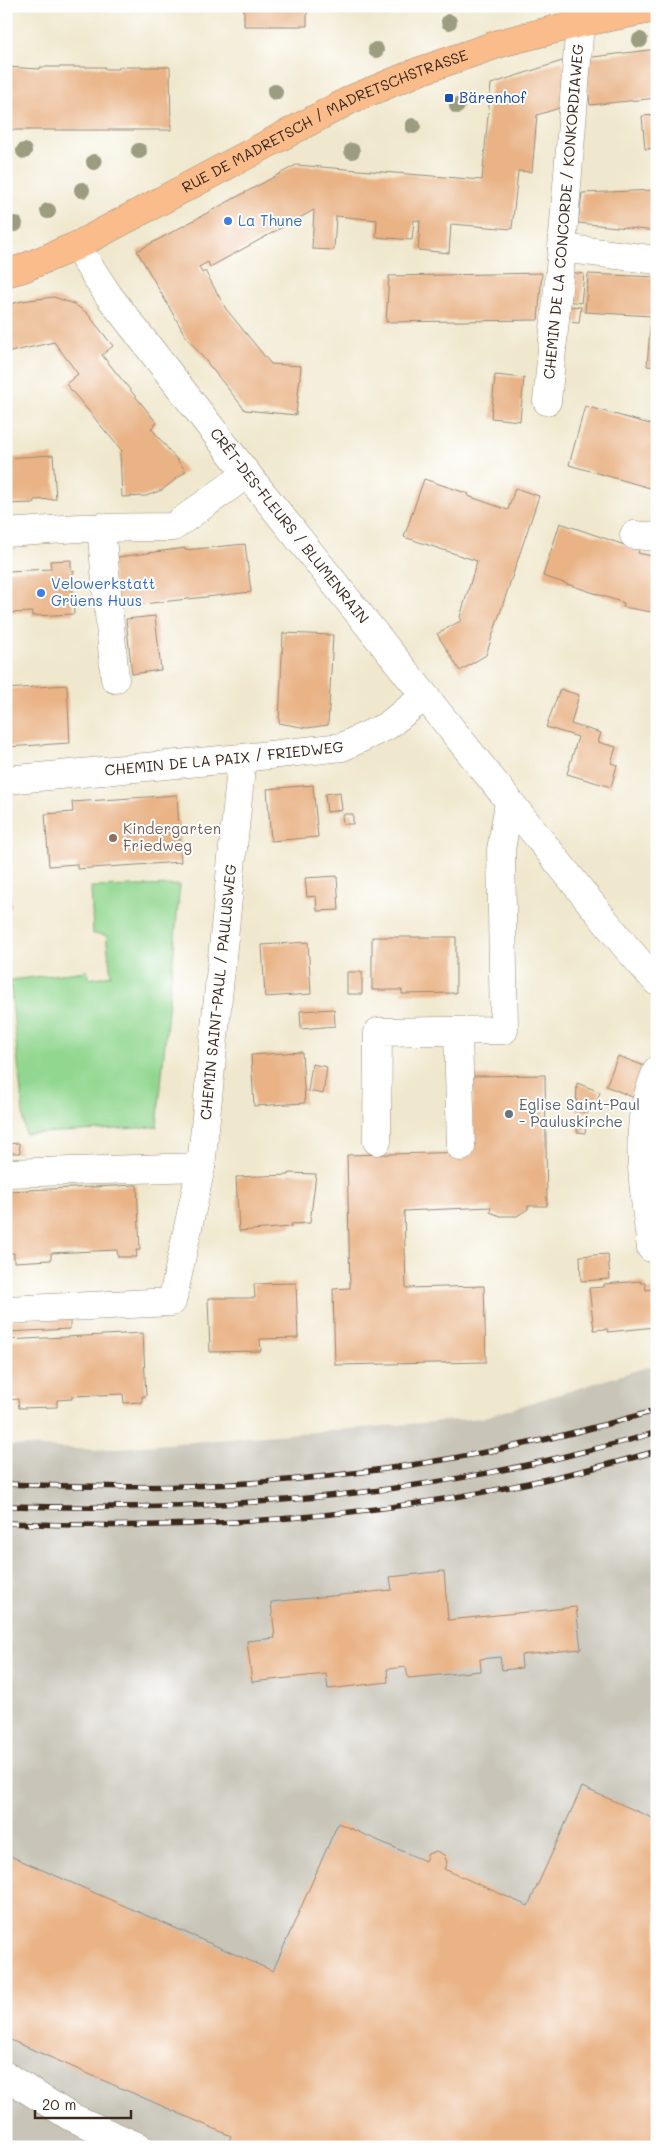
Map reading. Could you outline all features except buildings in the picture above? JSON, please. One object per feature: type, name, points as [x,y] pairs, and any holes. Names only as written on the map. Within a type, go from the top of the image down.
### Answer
[{"type":"main road","name":"RUE DE MADRETSCH / MADRETSCHSTRASSE","points":[[6,273],[21,269],[76,246],[352,99],[420,71],[501,43],[580,23],[657,8]]},
{"type":"street","name":"CHEMIN DE LA CONCORDE / KONKORDIAWEG","points":[[547,401],[562,248],[580,23]]},
{"type":"street","name":"CRÊT-DES-FLEURS / BLUMENRAIN","points":[[76,246],[110,296],[331,581],[626,947],[657,982]]},
{"type":"street","points":[[562,248],[657,260]]},
{"type":"street","points":[[6,533],[101,527],[173,527],[247,474]]},
{"type":"street","points":[[101,527],[116,679]]},
{"type":"street","name":"CHEMIN DE LA PAIX / FRIEDWEG","points":[[6,780],[242,758],[342,746],[387,726],[425,696]]},
{"type":"street","name":"CHEMIN SAINT-PAUL / PAULUSWEG","points":[[6,1310],[172,1302],[201,1166],[242,758]]},
{"type":"street","points":[[377,1141],[378,1032],[504,1030],[501,850],[509,803]]},
{"type":"street","points":[[458,1032],[461,1148]]},
{"type":"street","points":[[651,1248],[642,1149],[643,1118],[648,1094],[657,1070]]},
{"type":"street","points":[[6,1173],[201,1166]]},
{"type":"street","points":[[6,2076],[69,2116],[139,2147]]},
{"type":"shaded area","points":[[657,1364],[657,2147],[6,2147],[6,1445],[95,1450],[481,1418]]},
{"type":"green space","points":[[180,885],[157,1127],[25,1134],[10,980],[87,971],[89,979],[111,975],[106,935],[93,934],[91,887]]},
{"type":"railway","points":[[6,1484],[103,1487],[167,1486],[231,1484],[313,1478],[412,1465],[511,1447],[609,1424],[657,1410]]},
{"type":"railway","points":[[6,1506],[146,1507],[286,1500],[355,1493],[493,1472],[562,1457],[657,1432]]},
{"type":"railway","points":[[6,1523],[171,1525],[335,1514],[497,1489],[577,1472],[657,1451]]},
{"type":"place","name":"Bärenhof","points":[[449,98]]},
{"type":"place","name":"La Thune","points":[[228,221]]},
{"type":"place","name":"Velowerkstatt Grüens Huus","points":[[41,593]]},
{"type":"place","name":"Kindergarten Friedweg","points":[[113,838]]},
{"type":"place","name":"Eglise Saint-Paul - Pauluskirche","points":[[509,1114]]}]
